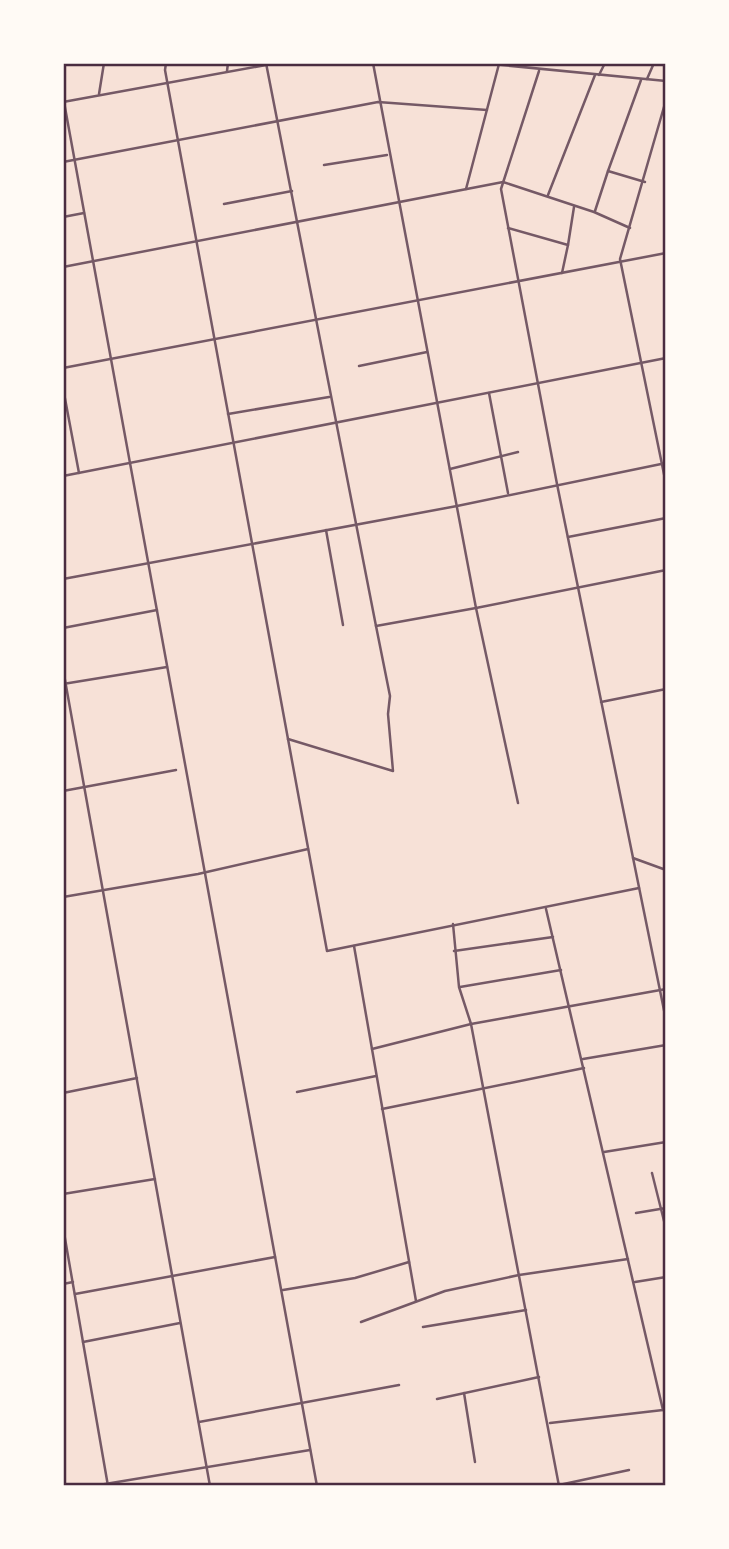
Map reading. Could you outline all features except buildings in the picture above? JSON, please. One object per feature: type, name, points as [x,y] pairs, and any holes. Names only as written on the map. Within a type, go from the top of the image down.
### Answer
[{"type":"street","points":[[99,96],[104,63]]},
{"type":"street","points":[[166,63],[327,951],[453,924],[463,926],[639,888]]},
{"type":"street","points":[[227,71],[228,63]]},
{"type":"street","points":[[277,63],[64,102],[317,1486]]},
{"type":"street","points":[[373,63],[388,155],[476,608],[518,803]]},
{"type":"street","points":[[481,63],[514,64],[539,71],[666,81]]},
{"type":"street","points":[[548,195],[597,75],[605,63]]},
{"type":"street","points":[[647,79],[654,63]]},
{"type":"street","points":[[266,64],[334,424],[390,696],[388,714],[393,771],[288,739]]},
{"type":"street","points":[[466,189],[499,64]]},
{"type":"street","points":[[539,71],[501,189],[557,484],[666,1020]]},
{"type":"street","points":[[594,212],[640,79]]},
{"type":"street","points":[[666,100],[621,262],[664,463],[666,484]]},
{"type":"street","points":[[63,162],[378,102],[486,110]]},
{"type":"street","points":[[324,166],[388,155]]},
{"type":"street","points":[[608,171],[645,182]]},
{"type":"street","points":[[63,267],[503,182],[548,195],[630,228]]},
{"type":"street","points":[[224,204],[292,191]]},
{"type":"street","points":[[562,273],[575,206]]},
{"type":"street","points":[[63,217],[85,213]]},
{"type":"street","points":[[508,228],[568,245]]},
{"type":"street","points":[[63,368],[666,253]]},
{"type":"street","points":[[359,366],[428,352]]},
{"type":"street","points":[[63,476],[666,358]]},
{"type":"street","points":[[63,388],[79,473]]},
{"type":"street","points":[[489,393],[509,495]]},
{"type":"street","points":[[228,414],[329,397]]},
{"type":"street","points":[[450,469],[518,452]]},
{"type":"street","points":[[63,579],[457,506],[664,463]]},
{"type":"street","points":[[568,537],[666,518]]},
{"type":"street","points":[[326,530],[343,625]]},
{"type":"street","points":[[376,626],[666,570]]},
{"type":"street","points":[[63,628],[157,610]]},
{"type":"street","points":[[64,684],[167,667]]},
{"type":"street","points":[[63,669],[210,1486]]},
{"type":"street","points":[[601,702],[666,690]]},
{"type":"street","points":[[63,791],[176,770]]},
{"type":"street","points":[[63,897],[205,872],[308,849]]},
{"type":"street","points":[[633,858],[666,870]]},
{"type":"street","points":[[546,909],[664,1411],[550,1423]]},
{"type":"street","points":[[453,924],[459,987],[471,1024],[550,1423],[559,1485],[629,1470]]},
{"type":"street","points":[[454,951],[553,937]]},
{"type":"street","points":[[354,946],[416,1301]]},
{"type":"street","points":[[459,987],[561,970]]},
{"type":"street","points":[[372,1049],[471,1024],[666,989]]},
{"type":"street","points":[[582,1059],[666,1045]]},
{"type":"street","points":[[382,1109],[584,1068]]},
{"type":"street","points":[[297,1091],[376,1076]]},
{"type":"street","points":[[63,1093],[137,1078]]},
{"type":"street","points":[[603,1152],[666,1142]]},
{"type":"street","points":[[652,1173],[664,1208],[666,1229]]},
{"type":"street","points":[[63,1194],[155,1179]]},
{"type":"street","points":[[636,1213],[664,1208]]},
{"type":"street","points":[[63,1227],[108,1485]]},
{"type":"street","points":[[75,1294],[275,1257]]},
{"type":"street","points":[[361,1322],[445,1291],[519,1275],[628,1259]]},
{"type":"street","points":[[281,1290],[355,1278],[409,1262]]},
{"type":"street","points":[[634,1282],[666,1277]]},
{"type":"street","points":[[63,1284],[73,1282]]},
{"type":"street","points":[[423,1327],[526,1310]]},
{"type":"street","points":[[83,1342],[181,1323]]},
{"type":"street","points":[[437,1399],[539,1377]]},
{"type":"street","points":[[199,1422],[399,1385]]},
{"type":"street","points":[[464,1393],[475,1462]]},
{"type":"street","points":[[93,1486],[310,1450]]},
{"type":"street","points":[[664,1486],[666,1476]]}]
